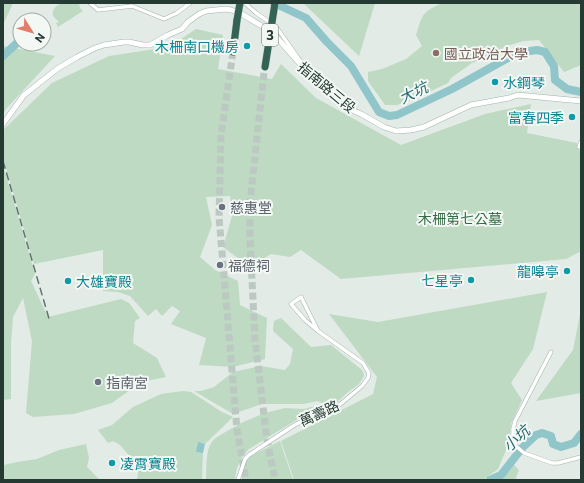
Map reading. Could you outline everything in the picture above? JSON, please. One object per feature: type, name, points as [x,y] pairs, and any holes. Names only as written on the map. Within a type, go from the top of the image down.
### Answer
[{"type":"highway","points":[[233,52],[240,3]]},
{"type":"highway","name":"3","points":[[264,70],[275,3]]},
{"type":"street","points":[[90,3],[98,10],[132,6],[164,20],[190,3]]},
{"type":"street","points":[[244,3],[277,28],[309,72]]},
{"type":"street","name":"指南路三段","points":[[3,124],[24,95],[57,69],[77,57],[104,45],[129,42],[150,45],[182,29],[188,22],[199,14],[206,11],[226,9],[240,13],[272,32],[295,59],[309,72],[339,93],[352,110],[384,127],[396,131],[424,127],[471,105],[518,95],[581,101]]},
{"type":"street","points":[[579,147],[581,142]]},
{"type":"street","name":"萬壽路","points":[[238,480],[245,459],[249,455],[293,426],[313,415],[337,407],[362,386],[368,378],[369,374],[363,363],[318,331],[305,320],[291,304],[301,297],[318,331]]},
{"type":"street","points":[[551,352],[515,421],[513,438],[518,448],[524,453],[552,463],[558,463],[581,457]]},
{"type":"green space","points":[[3,3],[13,3],[3,25]]},
{"type":"green space","points":[[61,3],[79,3],[80,8],[83,11],[58,27],[56,23],[59,22],[53,16],[53,12]]},
{"type":"green space","points":[[303,3],[375,3],[359,56]]},
{"type":"green space","name":"國立政治大學","points":[[442,3],[581,3],[581,65],[564,72],[539,40],[524,41],[506,46],[481,60],[472,63],[451,78],[448,83],[414,99],[397,105],[385,105],[368,81],[368,72],[382,69],[406,59],[422,46],[416,35],[422,18],[430,9]]},
{"type":"green space","name":"木柵第七公墓","points":[[196,29],[223,35],[218,69],[272,79],[281,64],[316,98],[401,145],[485,114],[531,104],[527,133],[577,143],[581,154],[581,251],[566,259],[341,279],[301,250],[290,257],[271,254],[250,267],[223,247],[232,216],[230,196],[206,197],[212,225],[200,257],[215,270],[238,281],[240,305],[267,318],[265,359],[233,367],[199,365],[206,338],[171,324],[180,311],[172,306],[162,316],[156,309],[148,316],[130,296],[118,292],[103,291],[103,250],[34,264],[3,158],[3,130],[52,83],[109,56],[169,47]]},
{"type":"green space","points":[[3,46],[12,48],[12,52],[34,52],[55,56],[6,109],[3,114]]},
{"type":"green space","points":[[3,165],[35,274],[31,281],[48,317],[121,299],[129,303],[140,318],[135,321],[133,343],[157,358],[166,377],[141,382],[112,403],[74,414],[33,417],[26,413],[32,341],[23,298],[13,317],[11,344],[11,399],[3,400]]},
{"type":"green space","points":[[547,292],[533,349],[511,383],[522,400],[511,424],[509,443],[498,469],[483,480],[294,480],[281,441],[373,394],[377,377],[329,314],[378,322]]},
{"type":"green space","points":[[581,309],[581,393],[536,401],[573,350]]},
{"type":"green space","points":[[281,318],[311,347],[331,345],[362,370],[364,376],[359,384],[335,404],[325,407],[322,403],[317,401],[304,404],[262,404],[233,414],[194,391],[201,391],[214,387],[233,372],[261,366],[285,370],[290,364],[293,349],[273,331],[274,321]]},
{"type":"green space","points":[[183,391],[191,392],[222,412],[233,417],[205,444],[198,443],[197,452],[203,453],[202,480],[137,480],[139,467],[120,445],[113,441],[108,443],[98,430],[112,425],[133,407],[161,394]]},
{"type":"green space","points":[[319,407],[320,409],[303,416],[249,449],[239,463],[235,480],[206,480],[208,451],[213,441],[217,437],[241,423],[265,413],[285,408],[304,409]]},
{"type":"green space","points":[[280,441],[293,480],[242,480],[242,474],[249,457]]},
{"type":"green space","points":[[86,444],[89,458],[87,467],[100,480],[3,480],[4,465],[37,459],[59,450]]},
{"type":"green space","points":[[514,465],[519,470],[515,480],[496,480]]},
{"type":"water","points":[[198,442],[205,444],[203,453],[196,452]]},
{"type":"waterway","name":"大坑","points":[[274,3],[306,18],[351,66],[379,112],[389,116],[397,115],[452,89],[517,53],[537,50],[545,52],[554,66],[555,80],[567,89],[581,92]]},
{"type":"waterway","points":[[3,56],[12,48]]},
{"type":"waterway","name":"小坑","points":[[490,480],[501,475],[523,447],[536,435],[542,433],[551,436],[553,444],[561,447],[574,443],[581,434]]},
{"type":"tunnel","points":[[233,52],[221,135],[219,217],[237,430],[246,480]]},
{"type":"tunnel","points":[[264,73],[250,202],[250,240],[255,340],[267,440],[275,480]]},
{"type":"railway","points":[[3,161],[50,322]]},
{"type":"place","name":"木柵南口機房","points":[[247,46]]},
{"type":"place","name":"國立政治大學","points":[[436,53]]},
{"type":"place","name":"水鋼琴","points":[[495,82]]},
{"type":"place","name":"富春四季","points":[[572,117]]},
{"type":"place","name":"慈惠堂","points":[[222,207]]},
{"type":"place","name":"福德祠","points":[[220,265]]},
{"type":"place","name":"龍嗥亭","points":[[567,271]]},
{"type":"place","name":"七星亭","points":[[471,280]]},
{"type":"place","name":"大雄寶殿","points":[[68,281]]},
{"type":"place","name":"指南宮","points":[[98,382]]},
{"type":"place","name":"凌霄寶殿","points":[[112,463]]}]
